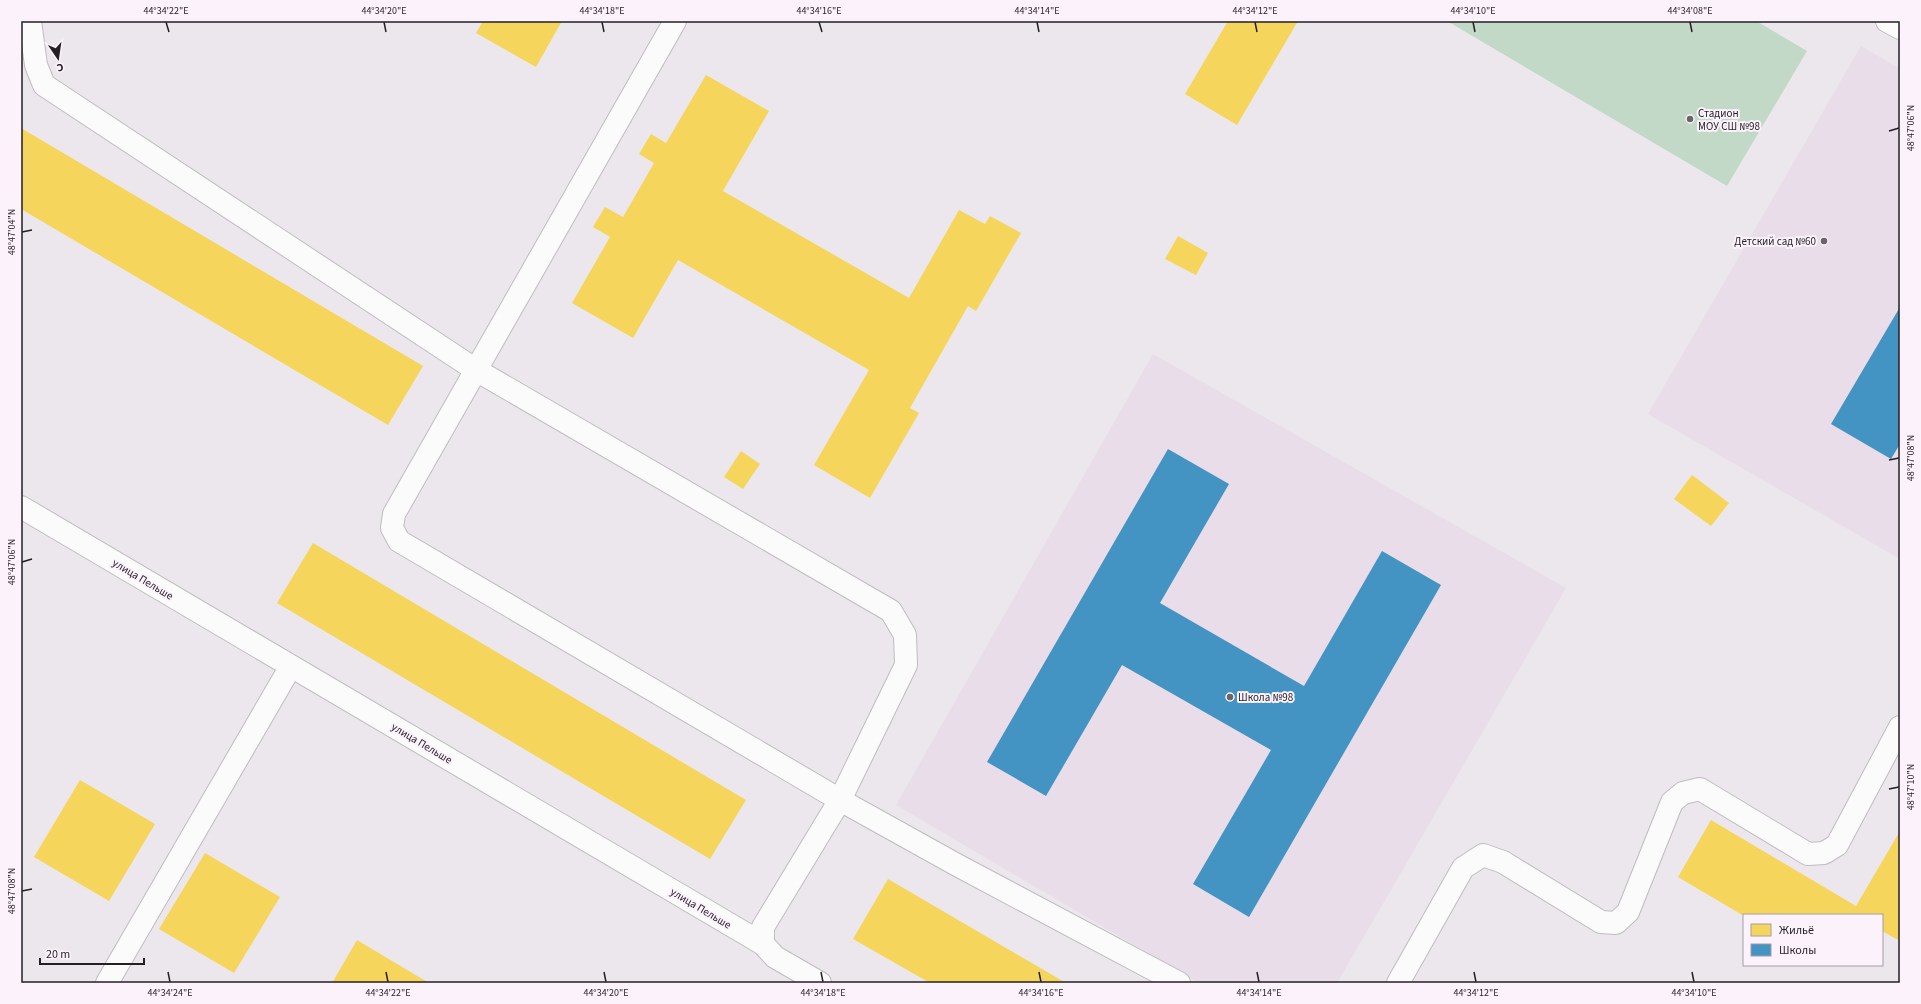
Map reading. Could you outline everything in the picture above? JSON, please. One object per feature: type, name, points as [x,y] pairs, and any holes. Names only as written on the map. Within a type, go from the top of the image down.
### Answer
[{"type":"street","points":[[30,21],[36,65],[44,85],[476,370],[891,611],[905,635],[906,665],[840,800],[764,927],[763,944]]},
{"type":"street","points":[[675,21],[394,514],[392,528],[399,540],[840,800],[957,865],[1179,983]]},
{"type":"street","points":[[1887,21],[1900,28]]},
{"type":"street","name":"улица Пельше","points":[[21,507],[763,944],[775,956],[816,982]]},
{"type":"street","points":[[107,983],[291,666]]},
{"type":"street","points":[[1398,983],[1463,868],[1482,855],[1503,862],[1601,922],[1616,923],[1628,912],[1672,802],[1683,792],[1700,789],[1808,854],[1824,853],[1837,845],[1900,727]]},
{"type":"shaded area","name":"Детский сад №60","points":[[1861,46],[1900,69],[1900,559],[1648,414]]},
{"type":"shaded area","name":"Школа №98","points":[[1153,354],[1566,588],[1337,983],[1199,983],[896,805]]},
{"type":"green space","name":"Стадион МОУ СШ №98","points":[[1447,21],[1756,21],[1807,51],[1727,186]]},
{"type":"building: Жильё","points":[[483,21],[562,21],[536,67],[476,33]]},
{"type":"building: Жильё","points":[[1228,21],[1298,21],[1237,125],[1185,94]]},
{"type":"building: Жильё","points":[[706,75],[769,111],[723,191],[909,298],[959,210],[985,224],[990,216],[1021,233],[976,311],[968,306],[910,408],[919,413],[870,498],[814,465],[869,370],[678,260],[633,338],[572,303],[610,237],[593,227],[605,207],[623,217],[654,163],[639,154],[651,134],[666,143]]},
{"type":"building: Жильё","points":[[21,128],[423,366],[388,425],[21,209]]},
{"type":"building: Жильё","points":[[1178,236],[1208,253],[1196,275],[1165,259]]},
{"type":"building: Жильё","points":[[741,451],[760,464],[743,489],[724,477]]},
{"type":"building: Жильё","points":[[1692,475],[1729,503],[1711,526],[1674,499]]},
{"type":"building: Жильё","points":[[313,543],[746,800],[710,859],[277,603]]},
{"type":"building: Жильё","points":[[80,780],[155,824],[109,901],[34,857]]},
{"type":"building: Жильё","points":[[1711,820],[1856,906],[1900,831],[1900,941],[1883,932],[1883,914],[1743,914],[1743,915],[1678,877]]},
{"type":"building: Жильё","points":[[205,853],[280,897],[234,973],[159,929]]},
{"type":"building: Жильё","points":[[888,879],[1066,983],[930,983],[853,939]]},
{"type":"building: Жильё","points":[[357,940],[429,983],[332,983]]},
{"type":"building: Школы","points":[[1900,307],[1900,444],[1891,459],[1831,424]]},
{"type":"building: Школы","points":[[1168,449],[1229,484],[1160,603],[1304,686],[1382,551],[1441,585],[1249,917],[1193,884],[1271,750],[1122,665],[1046,796],[987,762]]},
{"type":"place","name":"Стадион МОУ СШ №98","points":[[1690,119]]},
{"type":"place","name":"Детский сад №60","points":[[1824,241]]},
{"type":"place","name":"Школа №98","points":[[1230,697]]}]
